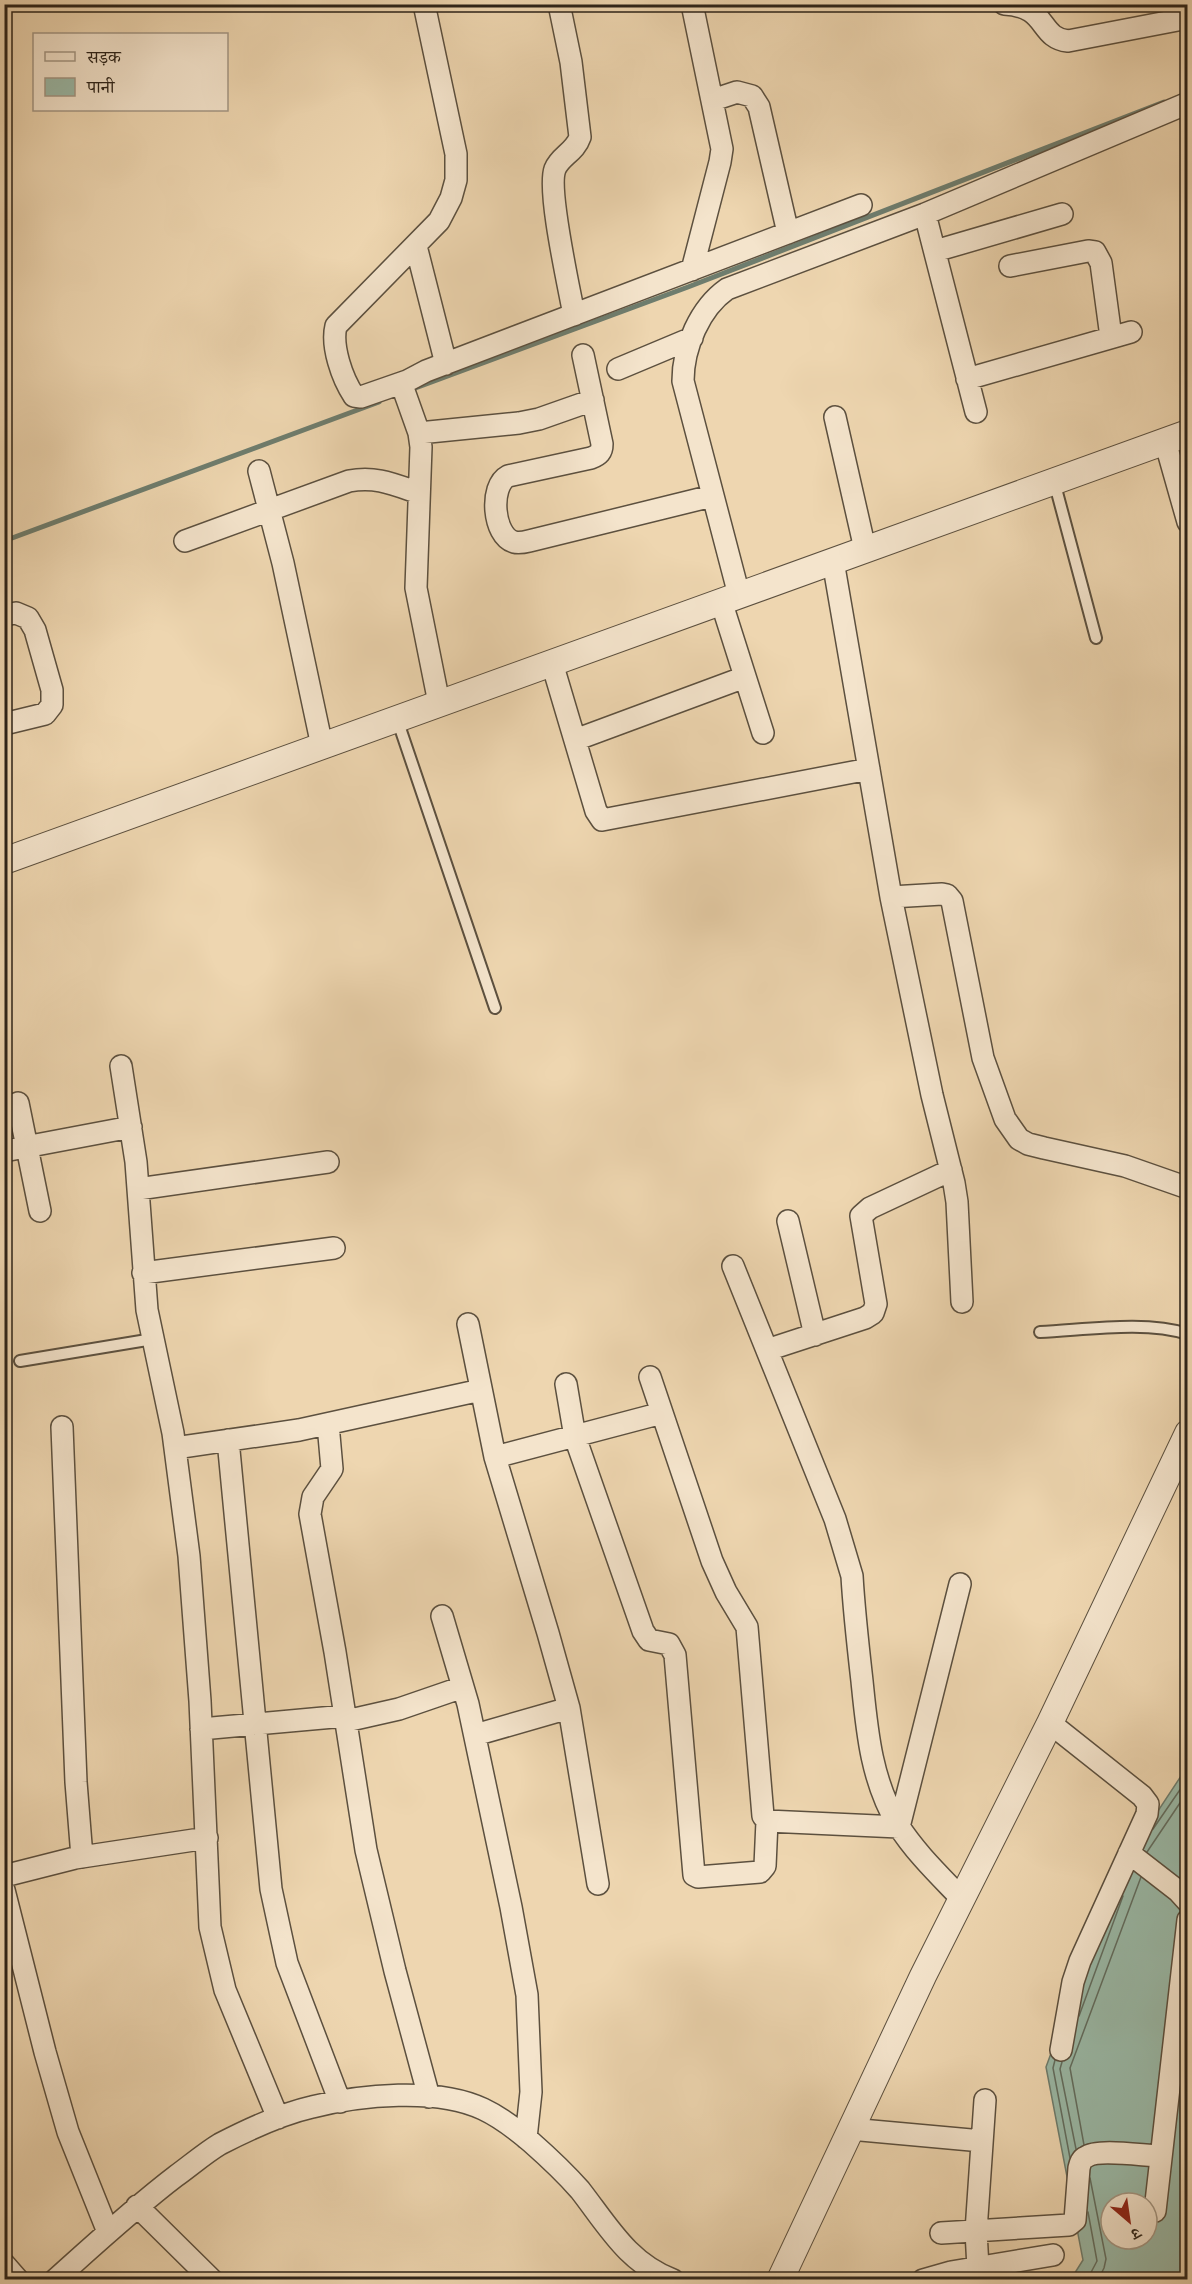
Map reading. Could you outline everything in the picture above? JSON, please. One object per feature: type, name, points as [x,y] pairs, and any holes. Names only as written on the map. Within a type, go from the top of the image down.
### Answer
[{"type":"street","points":[[424,4],[456,154],[456,180],[451,198],[440,221],[336,326],[333,337],[334,347],[354,396],[407,390],[446,364],[861,205]]},
{"type":"street","points":[[559,4],[571,62],[579,137],[577,146],[555,167],[552,189],[574,315]]},
{"type":"street","points":[[692,4],[720,135],[720,162],[692,270]]},
{"type":"street","points":[[1004,4],[1020,5],[1031,10],[1057,40],[1068,41],[1188,18]]},
{"type":"street","points":[[712,100],[736,92],[752,96],[759,107],[788,233]]},
{"type":"street","points":[[763,733],[745,676],[712,496],[683,381],[684,357],[709,305],[728,289],[925,214],[1188,103]]},
{"type":"street","points":[[925,214],[976,412]]},
{"type":"street","points":[[935,251],[1062,214]]},
{"type":"street","points":[[416,246],[446,364]]},
{"type":"street","points":[[967,379],[1121,334],[1101,263],[1095,252],[1088,251],[1010,266]]},
{"type":"street","points":[[618,369],[692,338]]},
{"type":"street","points":[[583,355],[602,450],[598,456],[508,476],[498,484],[495,504],[501,530],[507,537],[514,542],[529,542],[712,496]]},
{"type":"street","points":[[407,390],[422,447],[416,575],[417,600],[439,703]]},
{"type":"street","points":[[419,433],[519,423],[539,419],[593,400]]},
{"type":"street","points":[[835,417],[865,549]]},
{"type":"street","points":[[4,861],[1176,437],[1188,522]]},
{"type":"street","points":[[260,471],[303,652],[322,746]]},
{"type":"street","points":[[185,541],[349,481],[366,478],[378,479],[419,493]]},
{"type":"street","points":[[833,561],[891,897],[932,1095],[957,1202],[962,1302]]},
{"type":"street","points":[[4,615],[16,614],[28,618],[35,630],[52,690],[52,705],[45,714],[4,724]]},
{"type":"street","points":[[552,663],[596,811],[600,819],[605,821],[869,769]]},
{"type":"street","points":[[575,740],[745,676]]},
{"type":"street","points":[[891,897],[942,894],[947,895],[952,901],[983,1058],[1005,1119],[1019,1139],[1028,1144],[1125,1166],[1188,1188]]},
{"type":"street","points":[[121,1066],[138,1189],[147,1310],[175,1448],[189,1556],[201,1729],[210,1927],[225,1990],[278,2118]]},
{"type":"street","points":[[18,1103],[40,1211]]},
{"type":"street","points":[[4,1151],[131,1127]]},
{"type":"street","points":[[138,1189],[328,1162]]},
{"type":"street","points":[[767,1350],[865,1318],[876,1309],[861,1224],[863,1213],[951,1170]]},
{"type":"street","points":[[788,1221],[815,1335]]},
{"type":"street","points":[[143,1274],[334,1248]]},
{"type":"street","points":[[733,1266],[835,1519],[846,1552],[852,1576],[871,1757],[888,1806],[899,1827],[914,1847],[961,1898]]},
{"type":"street","points":[[468,1324],[495,1457],[549,1633],[569,1708],[598,1884]]},
{"type":"street","points":[[566,1384],[575,1437],[643,1631],[649,1640],[669,1644],[675,1655],[694,1875],[698,1877],[760,1872],[765,1866],[767,1821],[764,1816],[747,1627],[726,1592],[712,1561],[650,1377]]},
{"type":"street","points":[[175,1448],[328,1424],[481,1390]]},
{"type":"street","points":[[495,1457],[662,1413]]},
{"type":"street","points":[[328,1424],[332,1469],[310,1502],[310,1514],[346,1718],[366,1850],[376,1898],[429,2097]]},
{"type":"street","points":[[62,1427],[76,1782],[82,1857]]},
{"type":"street","points":[[780,2280],[849,2129],[961,1898],[1050,1723],[1188,1433]]},
{"type":"street","points":[[228,1440],[271,1889],[286,1963],[340,2102]]},
{"type":"street","points":[[899,1827],[960,1584]]},
{"type":"street","points":[[442,1616],[475,1735],[527,1995],[531,2092],[526,2138]]},
{"type":"street","points":[[201,1729],[346,1718],[399,1709],[463,1688]]},
{"type":"street","points":[[475,1735],[569,1708]]},
{"type":"street","points":[[1050,1723],[1146,1800],[1148,1804],[1147,1814],[1080,1960],[1061,2050]]},
{"type":"street","points":[[767,1821],[899,1827]]},
{"type":"street","points":[[4,1876],[82,1857],[207,1838]]},
{"type":"street","points":[[1129,1853],[1179,1891],[1188,1902]]},
{"type":"street","points":[[4,1890],[65,2121],[108,2232]]},
{"type":"street","points":[[1157,2191],[1188,1920]]},
{"type":"street","points":[[55,2280],[137,2206],[218,2145],[262,2123],[312,2107],[369,2097],[448,2099],[482,2109],[526,2138],[554,2163],[578,2188],[632,2257],[662,2278]]},
{"type":"street","points":[[978,2268],[976,2231],[985,2100]]},
{"type":"street","points":[[849,2129],[982,2141]]},
{"type":"street","points":[[941,2234],[1069,2225],[1075,2220],[1078,2168],[1086,2156],[1099,2153],[1161,2157]]},
{"type":"street","points":[[137,2206],[212,2280]]},
{"type":"street","points":[[923,2280],[1053,2255]]},
{"type":"street","points":[[4,2264],[18,2280]]},
{"type":"lane","points":[[1031,10],[1057,4]]},
{"type":"lane","points":[[1054,481],[1096,638]]},
{"type":"lane","points":[[397,719],[495,1008]]},
{"type":"lane","points":[[1040,1332],[1127,1328],[1158,1329],[1188,1334]]},
{"type":"lane","points":[[20,1361],[153,1339]]},
{"type":"water","points":[[1187,1767],[1187,2279],[1071,2279],[1083,2260],[1046,2067],[1117,1873]]},
{"type":"waterway","points":[[410,390],[688,287],[1164,102]]},
{"type":"waterway","points":[[4,541],[379,402]]}]
